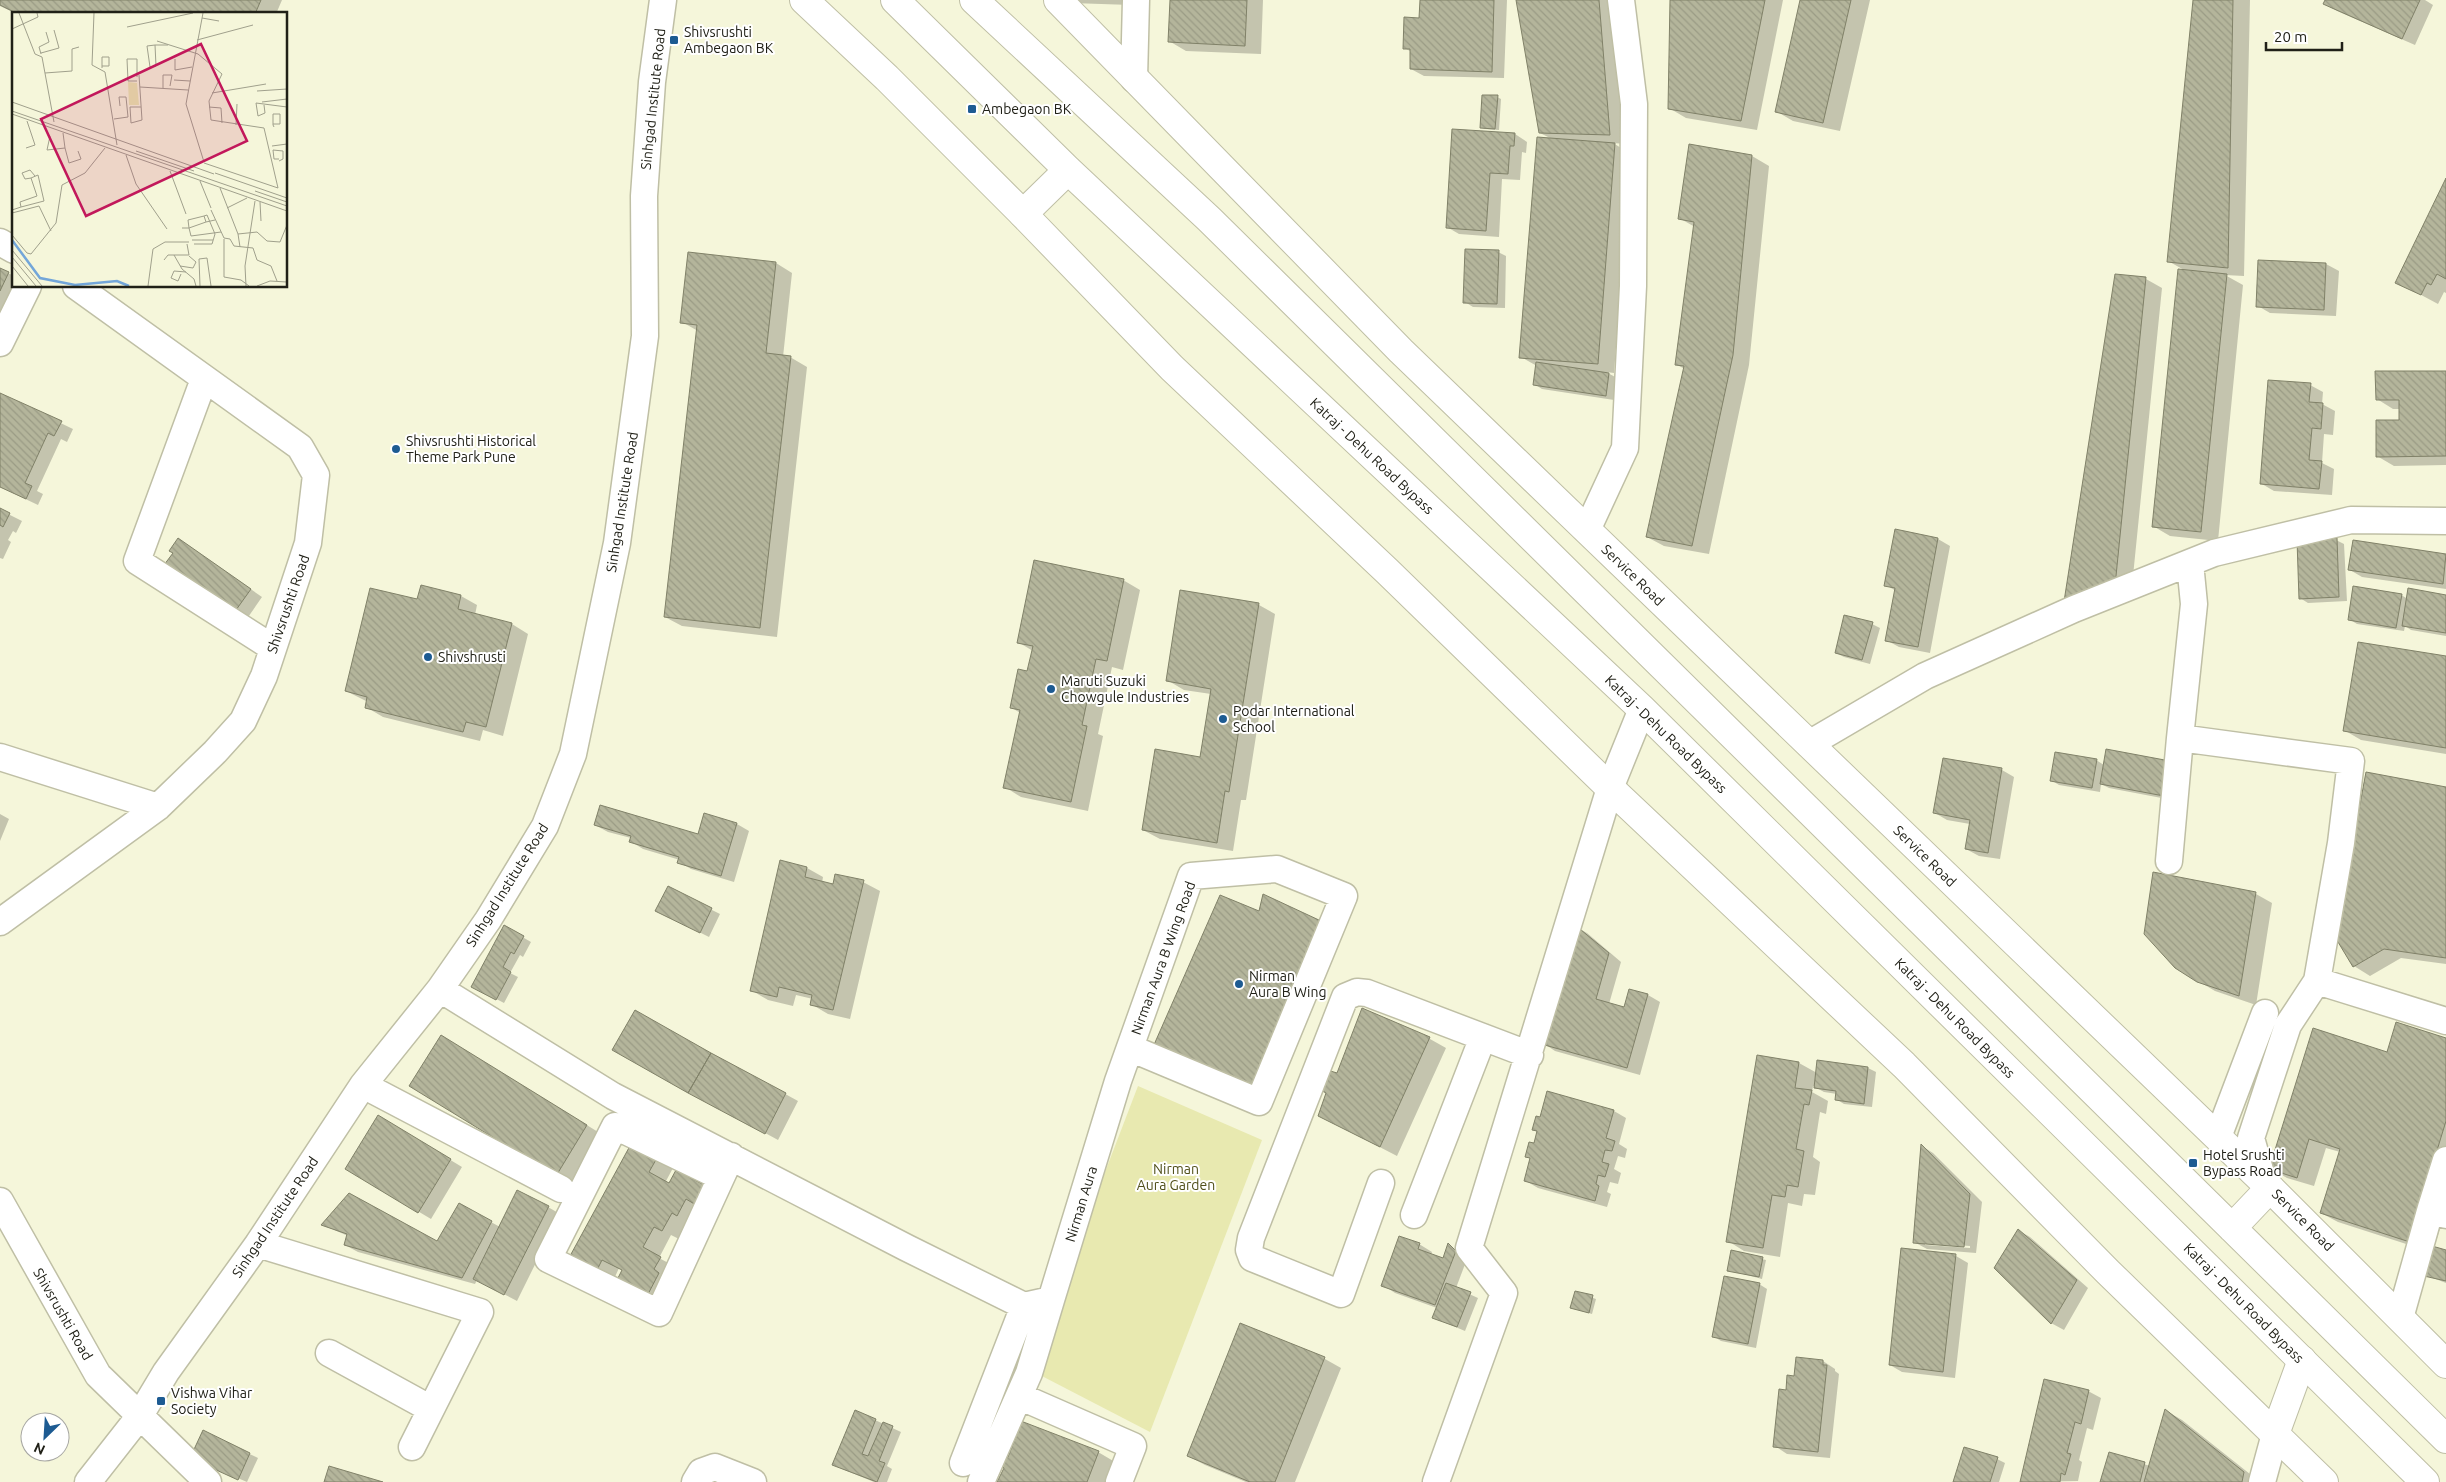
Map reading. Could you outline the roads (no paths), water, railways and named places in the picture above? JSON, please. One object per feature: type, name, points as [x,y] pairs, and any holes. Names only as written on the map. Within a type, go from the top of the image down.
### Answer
[{"type":"main road","points":[[804,0],[887,78],[1023,214],[1172,368],[1380,564],[1610,788],[1904,1065],[2108,1272],[2324,1482]]},
{"type":"main road","name":"Katraj - Dehu Road Bypass","points":[[895,0],[1068,170],[1642,709],[2425,1482]]},
{"type":"main road","points":[[974,0],[1209,218],[2446,1439]]},
{"type":"main road","points":[[1058,0],[1134,79]]},
{"type":"main road","name":"Service Road","points":[[1134,79],[1401,351],[2267,1184],[2446,1364]]},
{"type":"main road","points":[[1023,214],[1068,170]]},
{"type":"main road","points":[[2232,1228],[2267,1184]]},
{"type":"main road","points":[[2275,1434],[2302,1360]]},
{"type":"street","name":"Sinhgad Institute Road","points":[[88,1482],[138,1417],[166,1372],[258,1244],[363,1085],[440,989],[488,920],[545,826],[573,754],[618,543],[645,336],[644,196],[652,82],[663,0]]},
{"type":"street","points":[[1134,79],[1136,0]]},
{"type":"street","points":[[1586,530],[1625,448],[1633,286],[1634,104],[1621,0]]},
{"type":"street","points":[[0,242],[12,249]]},
{"type":"street","points":[[0,343],[27,288]]},
{"type":"street","name":"Shivsrushti Road","points":[[0,922],[158,807],[215,752],[242,721],[264,676],[308,543],[316,475],[300,447],[79,288]]},
{"type":"street","points":[[204,379],[136,561],[273,648]]},
{"type":"street","points":[[1808,744],[1925,676],[2074,609],[2214,554],[2351,520],[2446,521]]},
{"type":"street","points":[[2168,861],[2194,604],[2190,563]]},
{"type":"street","points":[[1436,1482],[1504,1293],[1469,1248],[1530,1055],[1610,788],[1642,709]]},
{"type":"street","points":[[2180,738],[2351,761],[2341,843],[2317,982],[2288,1025],[2251,1138],[2267,1184]]},
{"type":"street","points":[[0,758],[158,807]]},
{"type":"street","name":"Nirman Aura B Wing Road","points":[[1277,869],[1344,896],[1259,1102],[1130,1048],[1191,876],[1277,869]]},
{"type":"street","points":[[2317,982],[2446,1022]]},
{"type":"street","points":[[440,989],[726,1166]]},
{"type":"street","points":[[1381,1183],[1340,1294],[1252,1258],[1249,1250],[1251,1238],[1345,997],[1357,992],[1367,993],[1530,1055]]},
{"type":"street","points":[[2218,1137],[2265,1013]]},
{"type":"street","points":[[1414,1215],[1483,1037]]},
{"type":"street","name":"Nirman Aura","points":[[982,1482],[1019,1396],[1130,1048]]},
{"type":"street","points":[[363,1085],[561,1190]]},
{"type":"street","points":[[726,1166],[659,1313],[548,1260],[615,1126],[726,1166],[907,1248],[1024,1306],[1051,1300]]},
{"type":"street","points":[[2400,1318],[2438,1213],[2446,1160]]},
{"type":"street","name":"Shivsrushti Road","points":[[0,1201],[98,1375],[138,1417],[208,1482]]},
{"type":"street","points":[[258,1244],[480,1312],[412,1447]]},
{"type":"street","points":[[963,1462],[1024,1306]]},
{"type":"street","points":[[330,1353],[431,1409]]},
{"type":"street","points":[[1019,1396],[1133,1446],[1120,1482]]},
{"type":"street","points":[[2262,1482],[2275,1434]]},
{"type":"street","points":[[695,1482],[701,1472],[715,1467],[753,1482]]},
{"type":"place","name":"Shivsrushti Ambegaon BK","points":[[674,40]]},
{"type":"place","name":"Ambegaon BK","points":[[972,109]]},
{"type":"place","name":"Shivsrushti Historical Theme Park Pune","points":[[396,449]]},
{"type":"place","name":"Shivshrusti","points":[[428,657]]},
{"type":"place","name":"Maruti Suzuki Chowgule Industries","points":[[1051,689]]},
{"type":"place","name":"Podar International School","points":[[1223,719]]},
{"type":"place","name":"Nirman Aura B Wing","points":[[1239,984]]},
{"type":"place","name":"Hotel Srushti Bypass Road","points":[[2193,1163]]},
{"type":"place","name":"Vishwa Vihar Society","points":[[161,1401]]},
{"type":"park label","name":"Nirman Aura Garden","points":[[1176,1178]]}]
